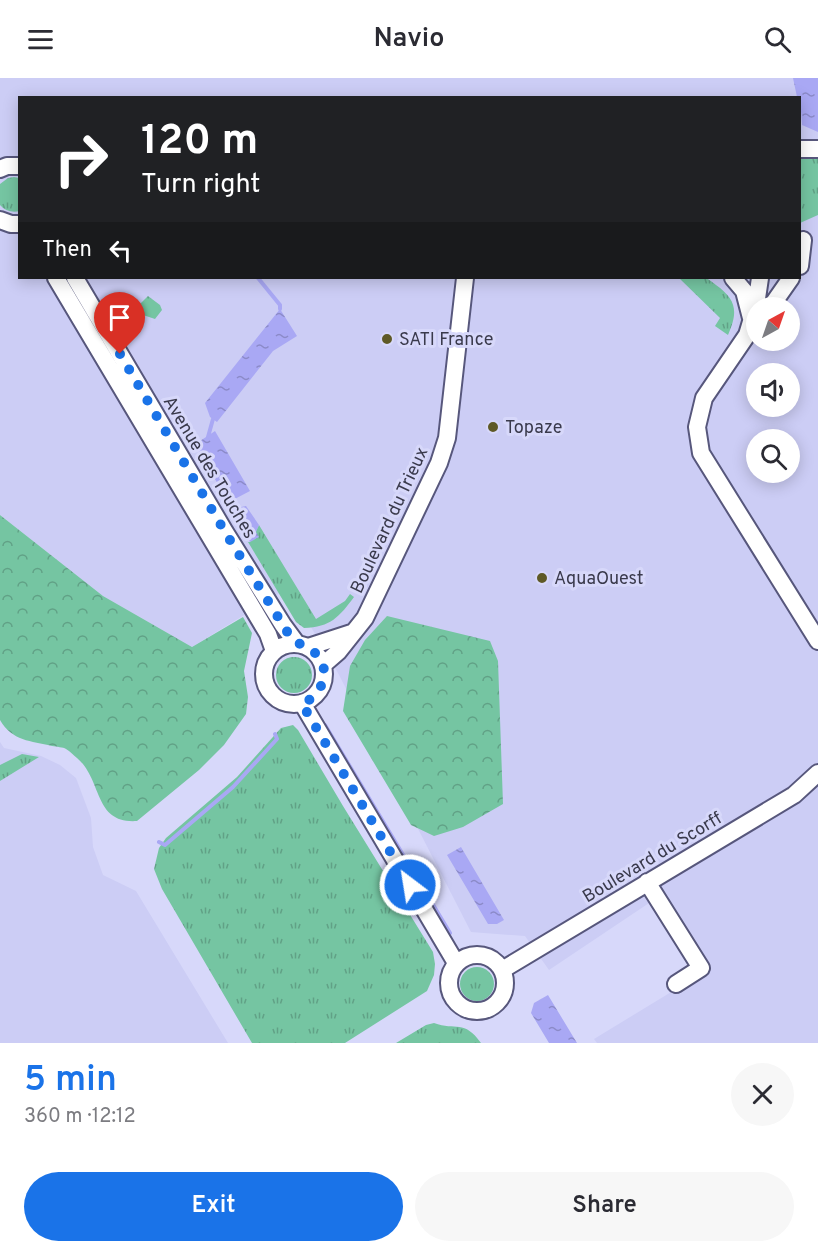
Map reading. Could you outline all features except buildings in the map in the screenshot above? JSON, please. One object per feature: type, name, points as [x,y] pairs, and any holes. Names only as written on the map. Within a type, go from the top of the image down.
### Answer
[{"type":"street","points":[[801,150],[818,149]]},
{"type":"street","points":[[0,220],[18,224]]},
{"type":"street","points":[[801,262],[807,238]]},
{"type":"street","name":"Avenue des Touches","points":[[57,279],[268,634],[274,651]]},
{"type":"street","name":"Avenue des Touches","points":[[76,279],[286,632],[302,646]]},
{"type":"street","name":"Boulevard du Trieux","points":[[323,665],[365,618],[440,463],[447,438],[465,279]]},
{"type":"street","points":[[734,279],[744,291],[746,300]]},
{"type":"street","points":[[757,297],[760,279]]},
{"type":"street","points":[[778,297],[790,279]]},
{"type":"street","points":[[746,337],[704,399],[697,427],[701,453],[818,641]]},
{"type":"street","points":[[302,646],[317,655],[323,665],[324,677],[321,688],[313,698],[302,704],[284,703],[274,697],[267,688],[264,671],[267,660],[274,651],[285,645],[302,646],[354,632]]},
{"type":"street","points":[[302,704],[456,963]]},
{"type":"street","name":"Boulevard du Scorff","points":[[502,970],[794,795],[818,773]]},
{"type":"street","points":[[647,882],[701,968],[676,984]]},
{"type":"street","points":[[482,955],[496,963],[502,970],[506,984],[499,1002],[486,1010],[474,1012],[456,1003],[449,989],[448,980],[456,963],[467,956],[482,955]]},
{"type":"shaded area","points":[[0,78],[818,78],[818,1043],[597,1043],[594,1039],[709,969],[664,893],[549,970],[525,936],[471,932],[338,673],[288,588],[192,647],[103,596],[0,515]]},
{"type":"shaded area","points":[[0,742],[4,748],[41,756],[60,765],[76,778],[91,818],[93,847],[103,875],[136,891],[228,1043],[0,1043]]},
{"type":"green space","points":[[801,158],[818,158],[818,215],[801,223]]},
{"type":"green space","points":[[8,178],[18,178],[18,211],[6,210],[0,205],[0,184]]},
{"type":"green space","points":[[680,279],[707,279],[723,291],[734,307],[728,335],[715,326],[720,318]]},
{"type":"green space","points":[[148,296],[160,305],[162,310],[155,319],[143,315],[139,308]]},
{"type":"green space","points":[[0,515],[103,596],[192,647],[243,617],[252,633],[244,671],[248,697],[246,714],[224,745],[199,770],[137,821],[123,820],[113,816],[100,799],[85,767],[69,751],[16,736],[0,720]]},
{"type":"green space","points":[[259,525],[316,619],[345,601],[350,594],[354,597],[334,620],[321,626],[304,628],[296,622],[248,542]]},
{"type":"green space","points":[[387,616],[490,641],[498,661],[503,804],[463,827],[434,836],[411,825],[343,711],[350,666],[365,640]]},
{"type":"green space","points":[[294,657],[306,663],[312,675],[306,687],[294,693],[282,687],[276,675],[282,663]]},
{"type":"green space","points":[[293,725],[433,952],[435,964],[434,975],[427,991],[345,1043],[252,1043],[162,889],[154,869],[159,848],[166,838],[237,777],[281,728]]},
{"type":"green space","points":[[22,754],[39,757],[0,781],[0,765]]},
{"type":"green space","points":[[477,967],[489,972],[494,984],[489,996],[477,1001],[465,996],[460,984],[465,972]]},
{"type":"green space","points":[[434,1023],[464,1028],[481,1043],[396,1043],[426,1025]]},
{"type":"water","points":[[793,78],[818,78],[818,132],[802,125],[801,96],[797,96]]},
{"type":"water","points":[[280,309],[297,336],[273,351],[217,422],[210,417],[205,403]]},
{"type":"water","points":[[215,431],[250,491],[229,502],[194,445]]},
{"type":"water","points":[[246,506],[259,525],[256,532],[259,537],[250,542],[231,509]]},
{"type":"water","points":[[461,847],[504,920],[497,924],[488,924],[447,855]]},
{"type":"water","points":[[548,995],[577,1043],[549,1043],[531,1013],[534,1003]]},
{"type":"waterway","points":[[259,279],[280,305],[280,309]]},
{"type":"waterway","points":[[208,437],[213,419]]},
{"type":"waterway","points":[[325,725],[450,933]]},
{"type":"waterway","points":[[159,842],[165,845],[233,787],[277,739],[275,734]]},
{"type":"place","name":"SATI France","points":[[387,339]]},
{"type":"place","name":"Topaze","points":[[493,427]]},
{"type":"place","name":"AquaOuest","points":[[542,578]]},
{"type":"route","points":[[120,354],[225,532],[291,638],[297,644],[313,651],[323,665],[324,677],[321,688],[313,698],[302,704],[410,885]]}]
